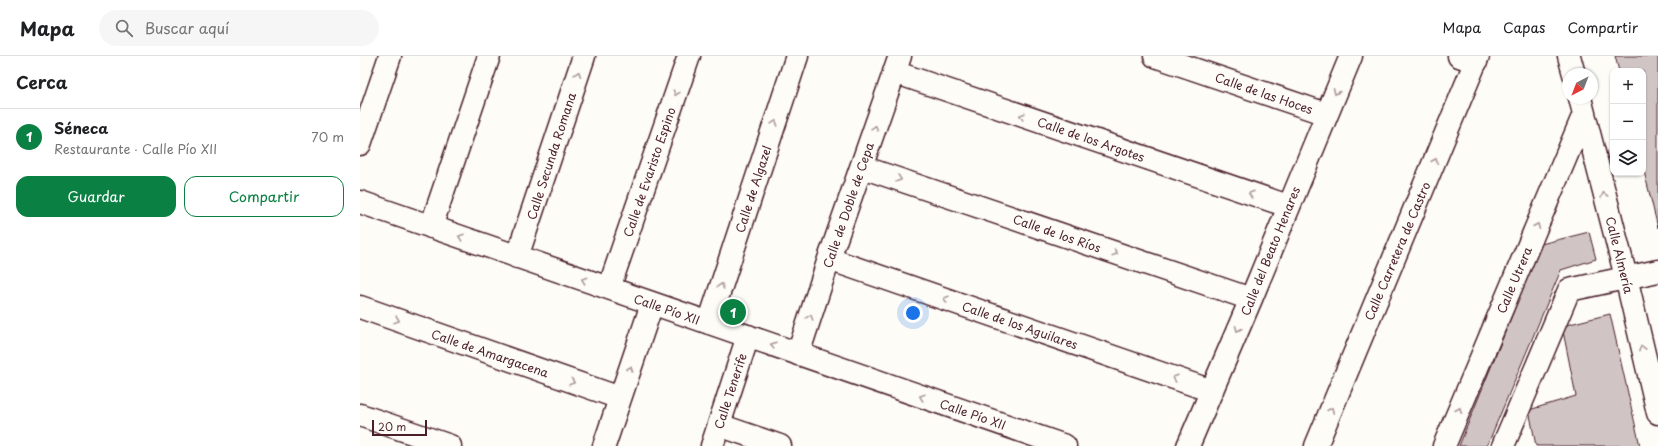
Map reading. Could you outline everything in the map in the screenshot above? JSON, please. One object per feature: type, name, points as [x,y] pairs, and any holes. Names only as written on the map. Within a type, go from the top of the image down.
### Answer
[{"type":"street","points":[[360,144],[390,56]]},
{"type":"street","points":[[431,227],[489,56]]},
{"type":"street","name":"Calle Secunda Romana","points":[[517,257],[584,56]]},
{"type":"street","name":"Calle de Evaristo Espino","points":[[609,288],[689,56]]},
{"type":"street","name":"Calle de Algazel","points":[[709,323],[797,56]]},
{"type":"street","name":"Calle de las Hoces","points":[[1155,56],[1326,114]]},
{"type":"street","name":"Calle del Beato Henares","points":[[1188,446],[1251,300],[1288,206],[1351,56]]},
{"type":"street","points":[[1569,56],[1572,68]]},
{"type":"street","name":"Calle Carretera de Castro","points":[[1316,446],[1471,58]]},
{"type":"street","name":"Calle de Doble de Cepa","points":[[798,354],[829,259],[897,64]]},
{"type":"street","name":"Calle de los Argotes","points":[[897,64],[1288,206]]},
{"type":"street","name":"Calle Almería","points":[[1582,106],[1626,277],[1658,413]]},
{"type":"street","name":"Calle Utrera","points":[[1444,446],[1582,106]]},
{"type":"street","name":"Calle de los Ríos","points":[[862,167],[1251,300]]},
{"type":"street","name":"Calle Pío XII","points":[[360,202],[1065,446]]},
{"type":"street","name":"Calle de los Aguilares","points":[[829,259],[1212,391]]},
{"type":"street","points":[[1503,446],[1569,290],[1658,271]]},
{"type":"street","points":[[604,446],[652,304]]},
{"type":"street","name":"Calle de Amargacena","points":[[360,308],[620,398]]},
{"type":"street","name":"Calle Tenerife","points":[[712,446],[748,336]]},
{"type":"street","points":[[360,415],[450,446]]},
{"type":"street","points":[[719,425],[780,446]]},
{"type":"building","points":[[1615,56],[1658,56],[1658,228],[1645,176],[1646,68],[1618,68]]},
{"type":"building","points":[[1589,232],[1596,259],[1561,270],[1487,446],[1459,446],[1541,244]]},
{"type":"building","points":[[1610,314],[1640,446],[1536,446],[1529,410],[1576,396],[1562,326]]},
{"type":"place","name":"Séneca","points":[[733,312]]}]
